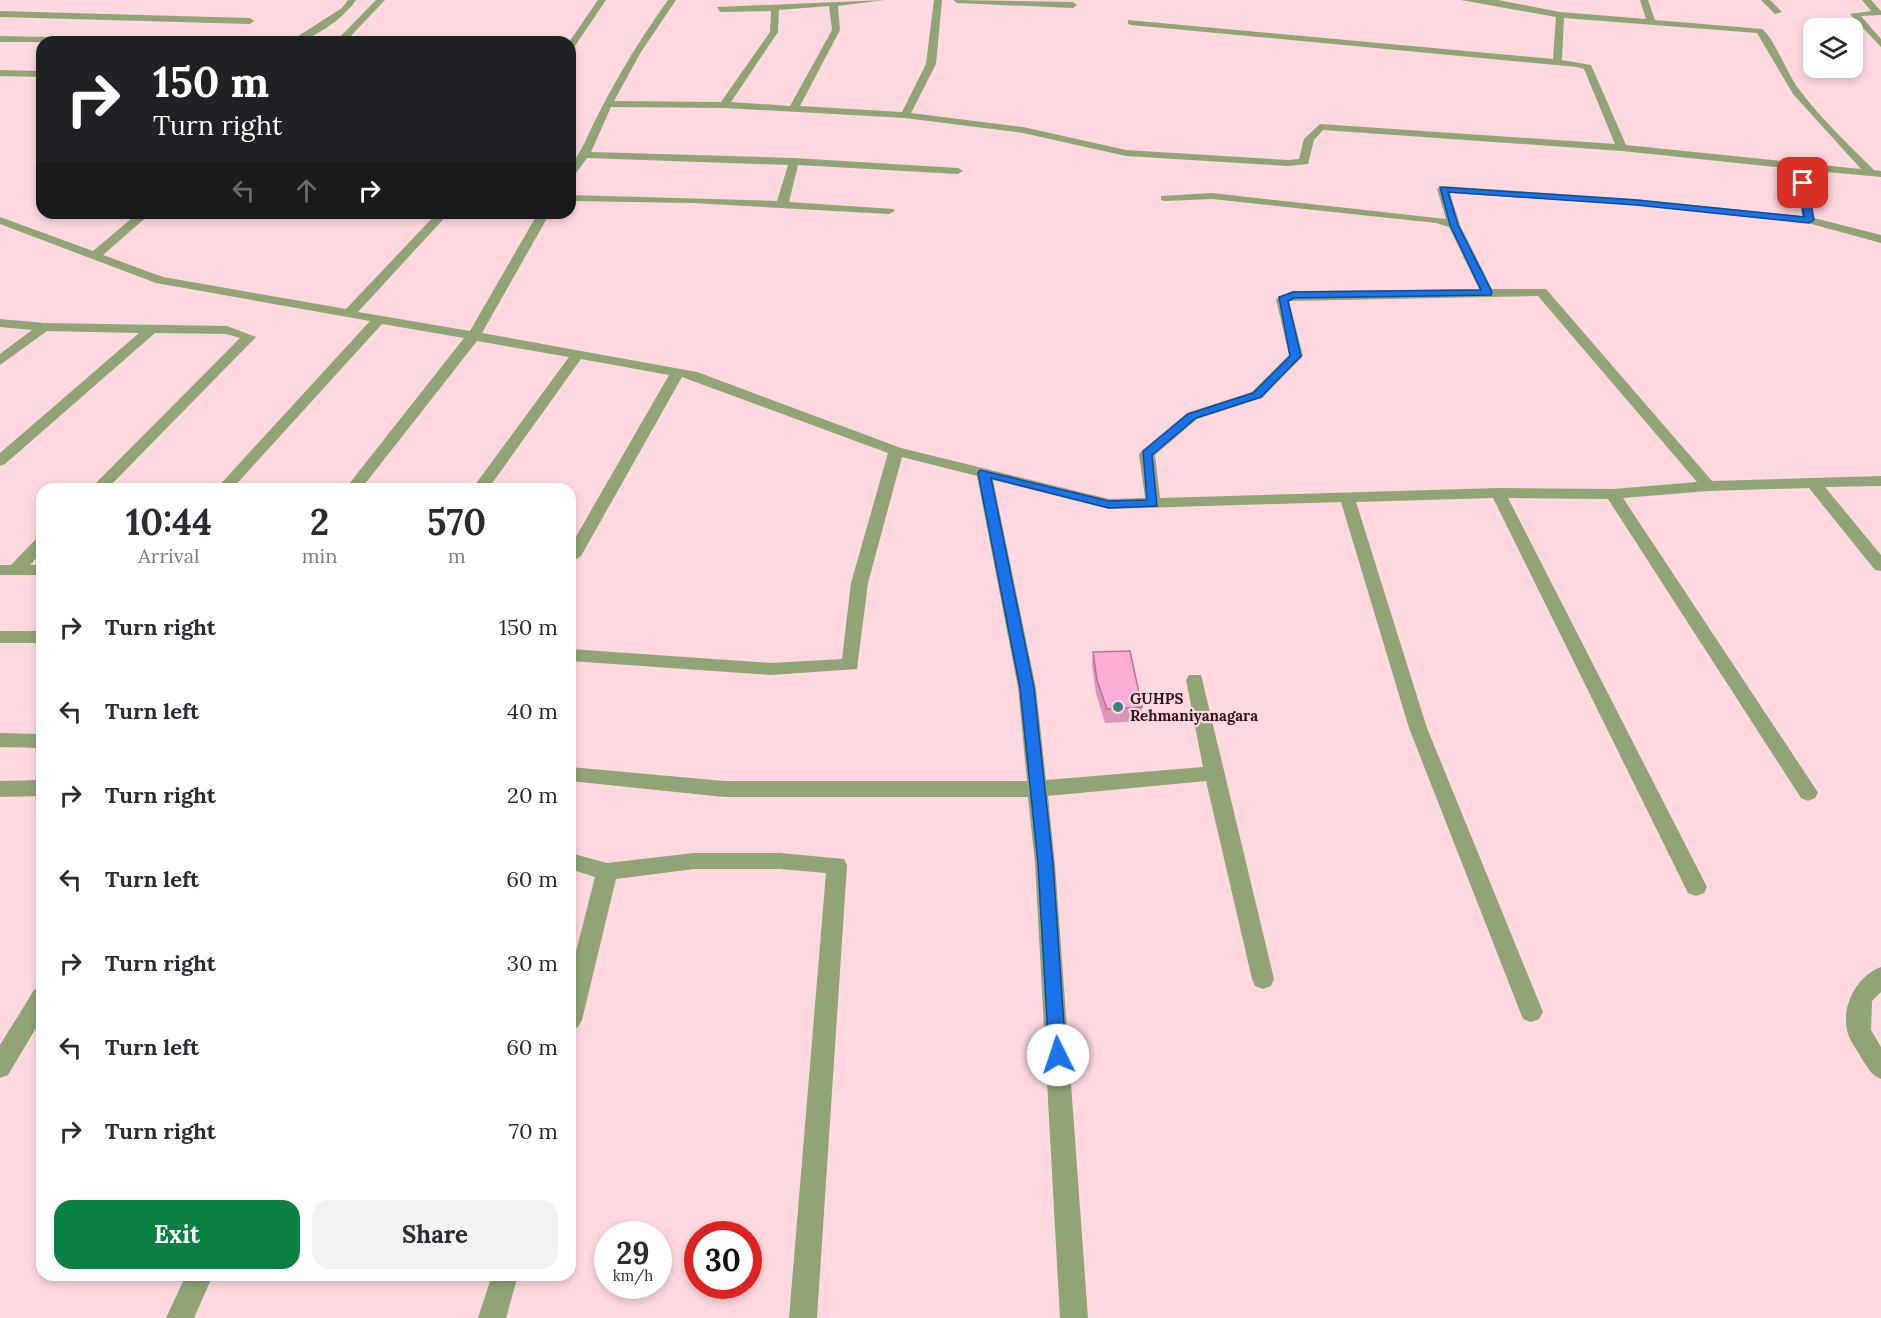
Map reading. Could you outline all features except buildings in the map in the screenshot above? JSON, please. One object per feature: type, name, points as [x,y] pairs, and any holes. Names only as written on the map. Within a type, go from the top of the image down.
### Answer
[{"type":"street","points":[[304,36],[345,10],[352,0]]},
{"type":"street","points":[[346,36],[381,0]]},
{"type":"street","points":[[576,38],[602,0]]},
{"type":"street","points":[[576,166],[584,155],[607,104],[636,52],[672,0]]},
{"type":"street","points":[[720,9],[775,8],[882,0]]},
{"type":"street","points":[[905,115],[932,64],[938,0]]},
{"type":"street","points":[[957,0],[1073,5]]},
{"type":"street","points":[[1465,0],[1495,2],[1560,15],[1591,12],[1651,21],[1747,29],[1764,35],[1780,69],[1813,113],[1876,173]]},
{"type":"street","points":[[1644,0],[1651,21]]},
{"type":"street","points":[[1765,0],[1778,12]]},
{"type":"street","points":[[1866,0],[1878,13],[1854,14],[1881,44]]},
{"type":"street","points":[[792,110],[836,30],[833,3]]},
{"type":"street","points":[[724,105],[774,32],[775,8]]},
{"type":"street","points":[[0,14],[250,21]]},
{"type":"street","points":[[1557,62],[1560,15]]},
{"type":"street","points":[[1131,22],[1557,62],[1588,67],[1622,148]]},
{"type":"street","points":[[0,39],[36,40]]},
{"type":"street","points":[[0,74],[36,75]]},
{"type":"street","points":[[607,104],[724,105],[905,115],[1023,130],[1126,153],[1288,163],[1304,162],[1309,139],[1320,127],[1622,148],[1876,173]]},
{"type":"street","points":[[584,155],[794,161],[958,171]]},
{"type":"street","points":[[782,205],[794,161]]},
{"type":"street","points":[[1799,165],[1809,220]]},
{"type":"street","points":[[1487,292],[1454,225],[1443,189],[1636,202],[1809,220],[1875,239],[1881,238]]},
{"type":"street","points":[[1165,198],[1224,197],[1437,220],[1454,225]]},
{"type":"street","points":[[576,198],[888,211]]},
{"type":"street","points":[[93,257],[138,219]]},
{"type":"street","points":[[350,313],[437,219]]},
{"type":"street","points":[[358,483],[474,335],[541,219]]},
{"type":"street","points":[[0,220],[93,257],[160,280],[692,375],[896,451],[1109,504],[1498,493],[1613,494],[1708,486],[1881,482]]},
{"type":"street","points":[[1153,503],[1147,454],[1192,416],[1257,395],[1296,356],[1282,299],[1293,295],[1542,292],[1708,486]]},
{"type":"street","points":[[229,483],[379,319]]},
{"type":"street","points":[[0,323],[44,327],[227,330],[249,337],[104,483]]},
{"type":"street","points":[[0,361],[44,327]]},
{"type":"street","points":[[0,461],[151,329]]},
{"type":"street","points":[[484,483],[578,354]]},
{"type":"street","points":[[576,551],[677,373]]},
{"type":"street","points":[[576,655],[771,669],[851,664],[851,648],[865,552],[896,451]]},
{"type":"street","points":[[984,473],[1027,688],[1036,789],[1046,864],[1074,1318]]},
{"type":"street","points":[[1813,483],[1881,566]]},
{"type":"street","points":[[1498,493],[1696,887]]},
{"type":"street","points":[[1613,494],[1808,793]]},
{"type":"street","points":[[1347,497],[1418,728],[1531,1012]]},
{"type":"street","points":[[7,570],[36,548]]},
{"type":"street","points":[[7,570],[36,570]]},
{"type":"street","points":[[0,637],[36,637]]},
{"type":"street","points":[[1195,680],[1214,773],[1263,979]]},
{"type":"street","points":[[0,740],[36,741]]},
{"type":"street","points":[[576,775],[724,789],[1036,789],[1214,773]]},
{"type":"street","points":[[0,789],[36,788]]},
{"type":"street","points":[[576,863],[608,872],[694,861],[837,865],[803,1318]]},
{"type":"street","points":[[576,997],[608,872]]},
{"type":"street","points":[[1881,977],[1861,997],[1859,1032],[1881,1068]]},
{"type":"street","points":[[0,1067],[36,1008]]},
{"type":"street","points":[[180,1318],[197,1281]]},
{"type":"street","points":[[492,1318],[503,1281]]},
{"type":"place","name":"GUHPS Rehmaniyanagara","points":[[1118,707]]},
{"type":"route","points":[[1058,1055],[1046,864],[1036,789],[1027,688],[984,473],[1109,504],[1153,503],[1147,454],[1192,416],[1257,395],[1296,356],[1282,299],[1293,295],[1487,292],[1454,225],[1443,189],[1636,202],[1809,220],[1803,183]]}]
